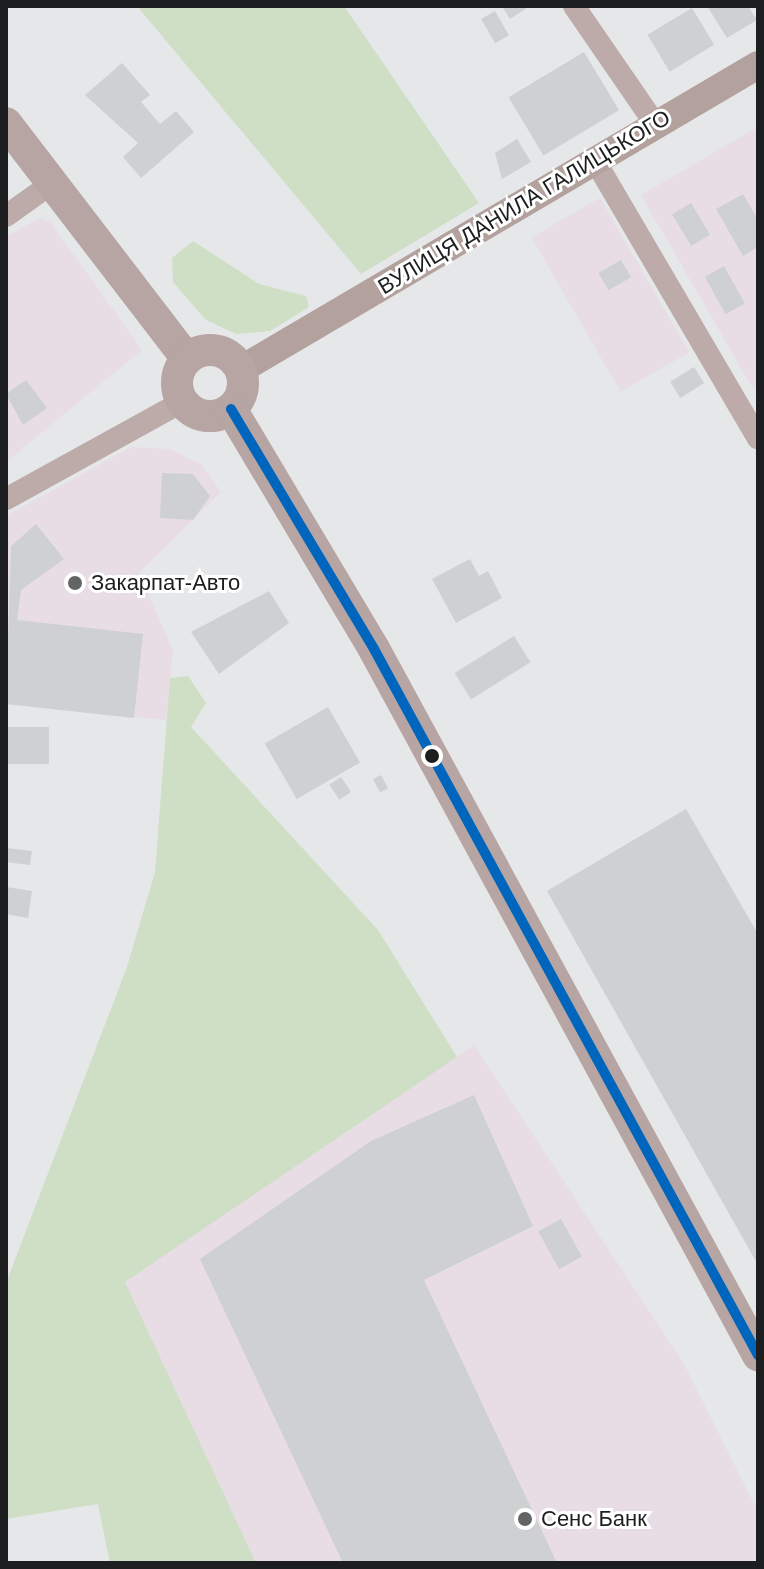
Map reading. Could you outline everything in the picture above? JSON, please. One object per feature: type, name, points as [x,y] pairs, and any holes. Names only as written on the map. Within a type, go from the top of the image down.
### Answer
[{"type":"highway","points":[[6,123],[55,181],[187,359]]},
{"type":"highway","points":[[210,350],[240,370],[243,384],[231,409],[205,416],[182,402],[179,372],[187,359],[210,350]]},
{"type":"highway","points":[[231,409],[259,463],[374,649],[758,1355]]},
{"type":"main road","name":"ВУЛИЦЯ ДАНИЛА ГАЛИЦЬКОГО","points":[[240,370],[758,65]]},
{"type":"street","points":[[574,6],[655,124]]},
{"type":"street","points":[[594,159],[758,438]]},
{"type":"street","points":[[6,216],[55,181]]},
{"type":"street","points":[[6,499],[182,402]]},
{"type":"shaded area","points":[[758,127],[758,384],[752,387],[641,195]]},
{"type":"shaded area","points":[[600,198],[689,352],[621,392],[532,238]]},
{"type":"shaded area","points":[[40,218],[50,222],[142,350],[6,462],[6,237]]},
{"type":"shaded area","name":"Закарпат-Авто","points":[[131,447],[169,449],[201,464],[221,492],[139,573],[173,650],[166,720],[6,704],[6,516]]},
{"type":"shaded area","points":[[474,1045],[684,1364],[758,1512],[758,1563],[256,1563],[124,1282]]},
{"type":"green space","points":[[137,6],[344,6],[479,203],[361,274]]},
{"type":"green space","points":[[193,241],[259,284],[306,296],[309,307],[270,331],[236,334],[206,320],[173,282],[172,258]]},
{"type":"green space","points":[[188,676],[206,703],[191,727],[378,930],[457,1057],[125,1282],[256,1563],[110,1563],[98,1504],[6,1519],[6,1283],[127,967],[155,872],[170,678]]},
{"type":"building","points":[[502,6],[530,6],[510,19]]},
{"type":"building","points":[[707,6],[748,6],[757,20],[727,38]]},
{"type":"building","points":[[692,8],[714,45],[670,72],[647,35]]},
{"type":"building","points":[[495,11],[509,35],[495,43],[481,19]]},
{"type":"building","points":[[584,52],[619,110],[544,156],[509,97]]},
{"type":"building","points":[[122,63],[150,95],[141,102],[160,124],[176,111],[194,132],[141,178],[123,157],[138,143],[85,95]]},
{"type":"building","points":[[517,139],[531,162],[502,179],[495,153]]},
{"type":"building","points":[[743,194],[758,220],[758,247],[743,256],[716,209]]},
{"type":"building","points":[[691,203],[710,235],[691,246],[672,214]]},
{"type":"building","points":[[621,260],[631,277],[608,290],[598,273]]},
{"type":"building","points":[[724,266],[745,304],[726,314],[705,277]]},
{"type":"building","points":[[694,367],[704,383],[680,398],[670,382]]},
{"type":"building","points":[[26,380],[47,408],[23,425],[6,394]]},
{"type":"building","points":[[162,473],[193,474],[210,496],[193,520],[160,518]]},
{"type":"building","points":[[36,524],[64,559],[21,590],[17,620],[143,634],[134,718],[6,704],[11,546]]},
{"type":"building","points":[[470,559],[479,576],[488,571],[502,598],[456,623],[432,579]]},
{"type":"building","points":[[269,591],[289,623],[219,674],[191,632]]},
{"type":"building","points":[[514,636],[530,662],[471,699],[455,673]]},
{"type":"building","points":[[328,707],[360,762],[297,799],[265,744]]},
{"type":"building","points":[[7,727],[49,727],[49,764],[7,764]]},
{"type":"building","points":[[381,775],[388,788],[380,792],[373,779]]},
{"type":"building","points":[[341,777],[351,792],[339,800],[329,785]]},
{"type":"building","points":[[686,809],[758,934],[758,1265],[547,891]]},
{"type":"building","points":[[7,848],[32,851],[30,865],[6,862]]},
{"type":"building","points":[[6,887],[32,891],[28,918],[6,914]]},
{"type":"building","points":[[474,1095],[533,1226],[424,1280],[557,1563],[343,1563],[200,1259],[371,1141]]},
{"type":"building","points":[[561,1219],[582,1257],[559,1269],[538,1232]]},
{"type":"transit line","points":[[231,409],[374,649],[758,1355]]},
{"type":"place","name":"Закарпат-Авто","points":[[75,583]]},
{"type":"place","name":"Сенс Банк","points":[[525,1519]]}]
